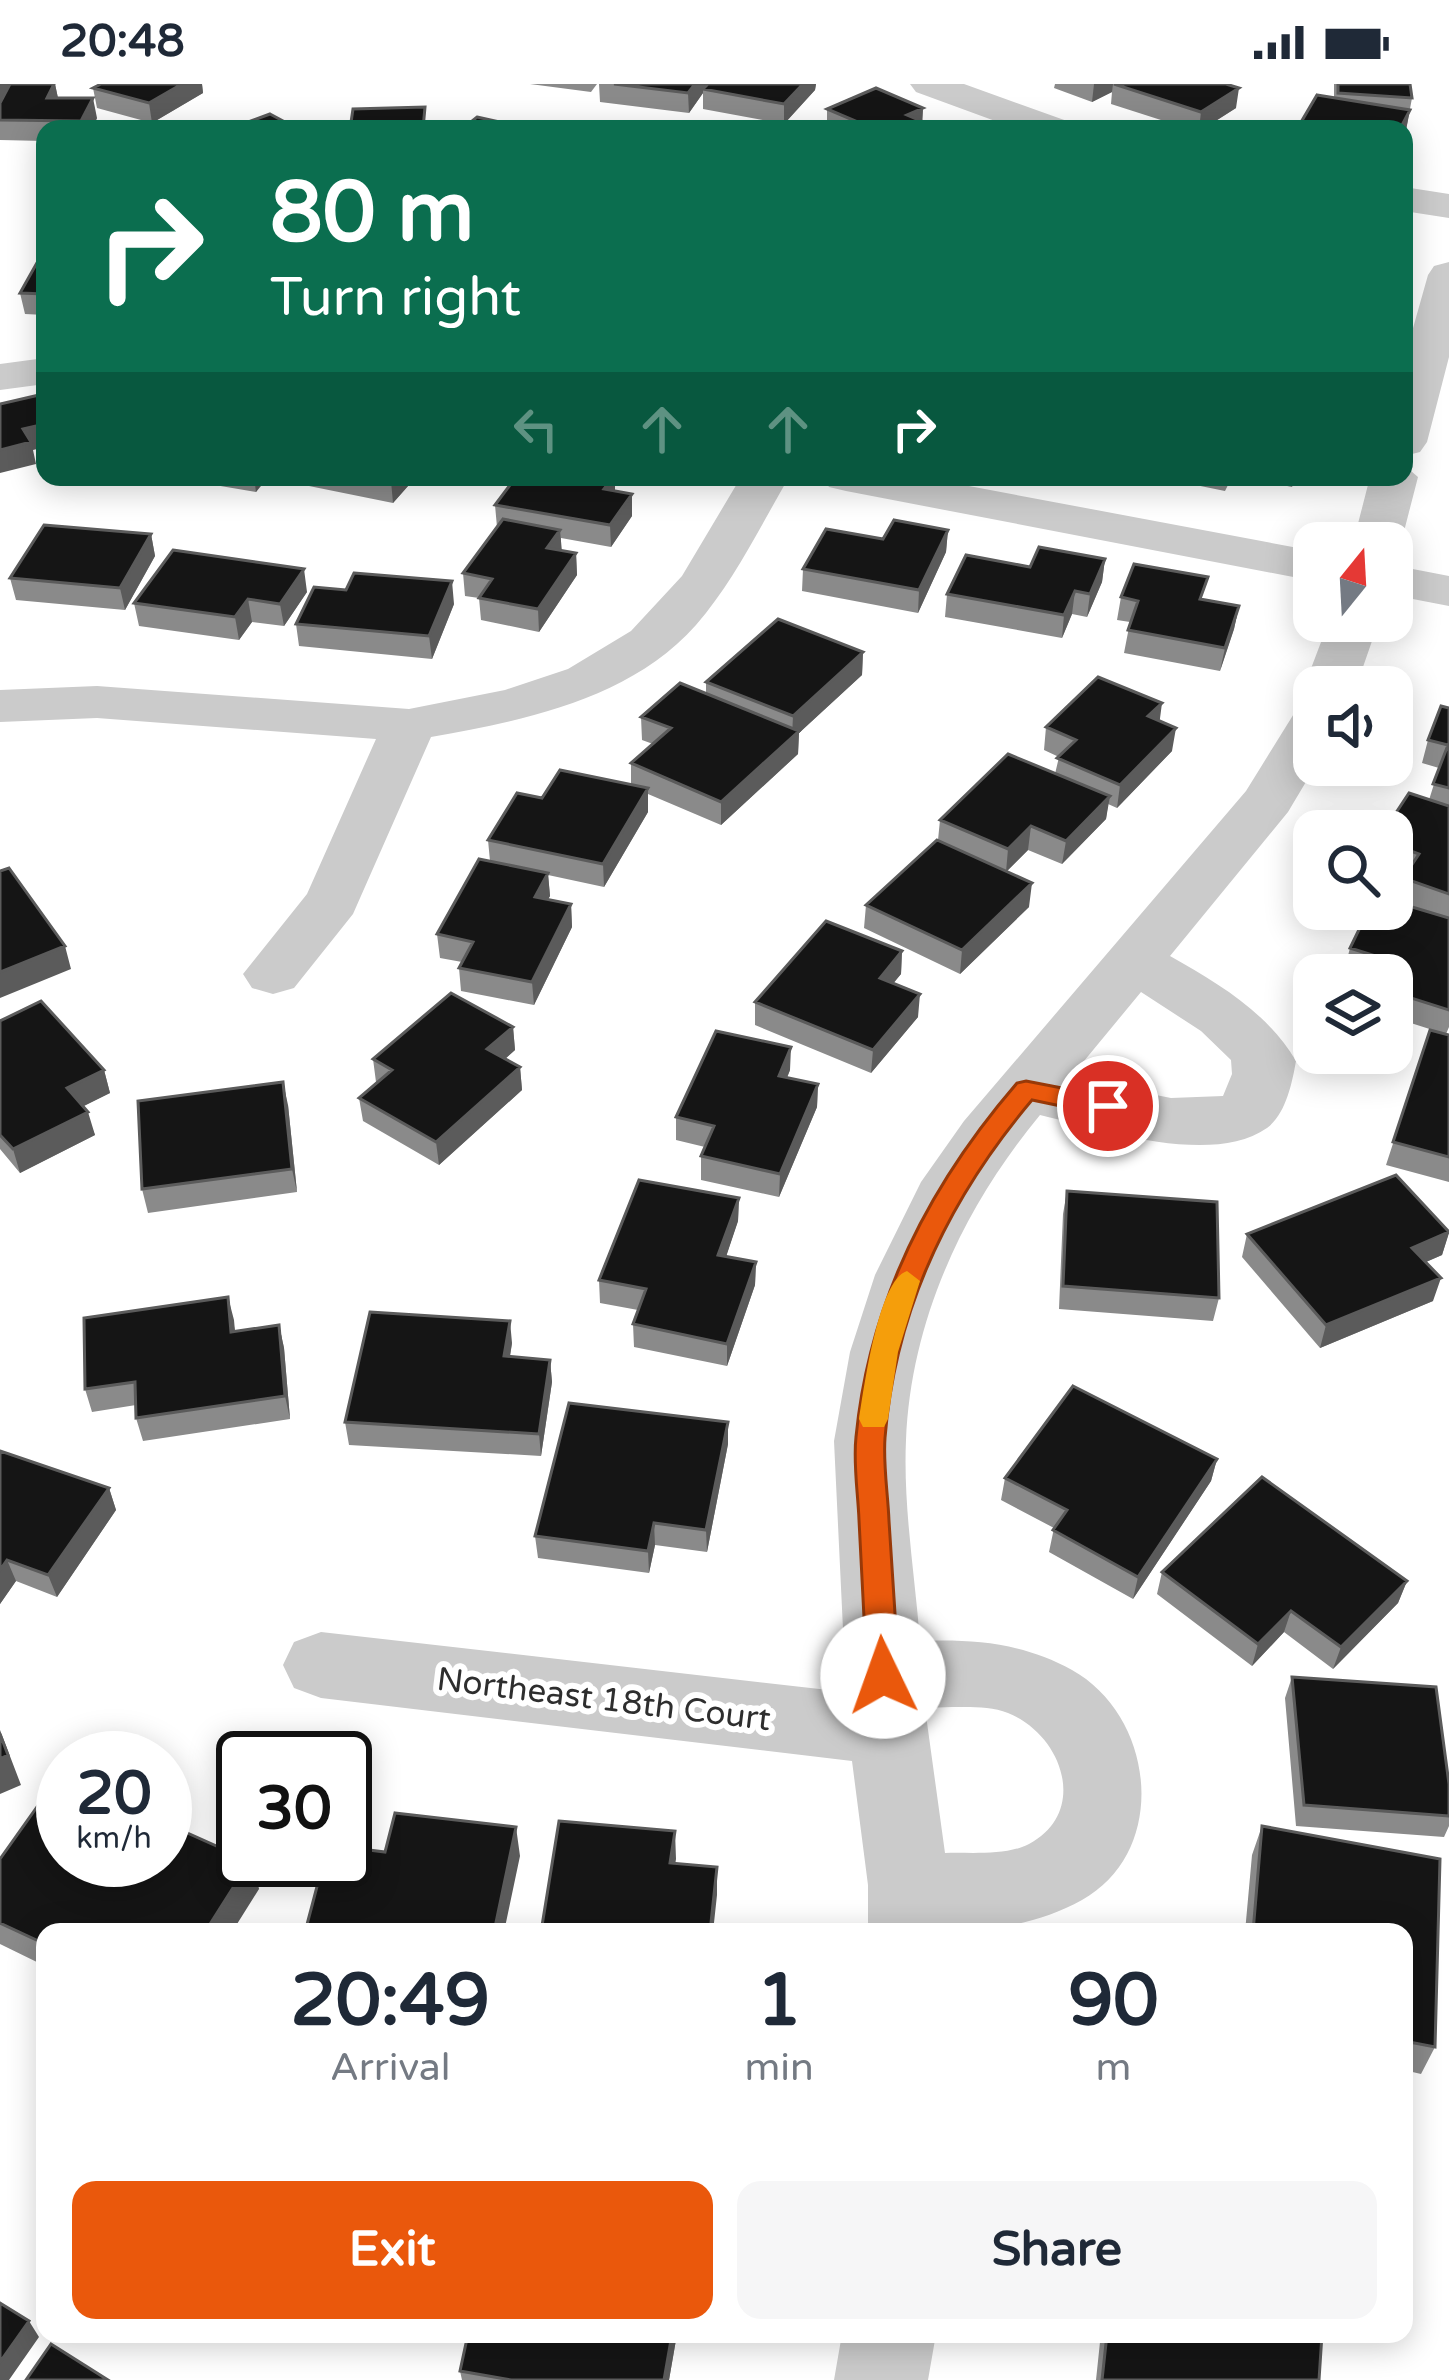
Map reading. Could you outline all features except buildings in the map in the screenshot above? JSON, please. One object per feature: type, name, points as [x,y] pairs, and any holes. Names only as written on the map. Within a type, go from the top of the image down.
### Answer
[{"type":"street","points":[[929,84],[1028,120]]},
{"type":"street","points":[[1413,200],[1449,206]]},
{"type":"street","points":[[1413,409],[1449,275]]},
{"type":"street","points":[[0,376],[36,371]]},
{"type":"street","points":[[0,706],[97,701],[409,725],[516,705],[567,690],[650,641],[702,581],[760,486]]},
{"type":"street","points":[[893,486],[1293,562]]},
{"type":"street","points":[[1382,522],[1392,486]]},
{"type":"street","points":[[1413,584],[1449,591]]},
{"type":"street","points":[[273,974],[334,901],[409,725]]},
{"type":"street","points":[[910,1912],[885,1704],[870,1441],[884,1352],[909,1275],[944,1199],[986,1137],[1268,800],[1293,758]]},
{"type":"street","points":[[1026,1090],[1190,1123],[1222,1121],[1247,1111],[1260,1087],[1265,1060],[1247,1036],[1211,1007],[1136,962]]},
{"type":"street","name":"Northeast 18th Court","points":[[321,1665],[885,1704],[986,1675],[1021,1682],[1054,1698],[1081,1722],[1099,1752],[1106,1785],[1103,1819],[1086,1847],[1060,1870],[1027,1886],[910,1912]]},
{"type":"street","points":[[881,2380],[887,2343]]},
{"type":"slow traffic","points":[[873,1419],[884,1352],[907,1281]]},
{"type":"route","points":[[883,1676],[870,1441],[884,1352],[909,1275],[944,1199],[986,1137],[1026,1090],[1108,1106]]}]
